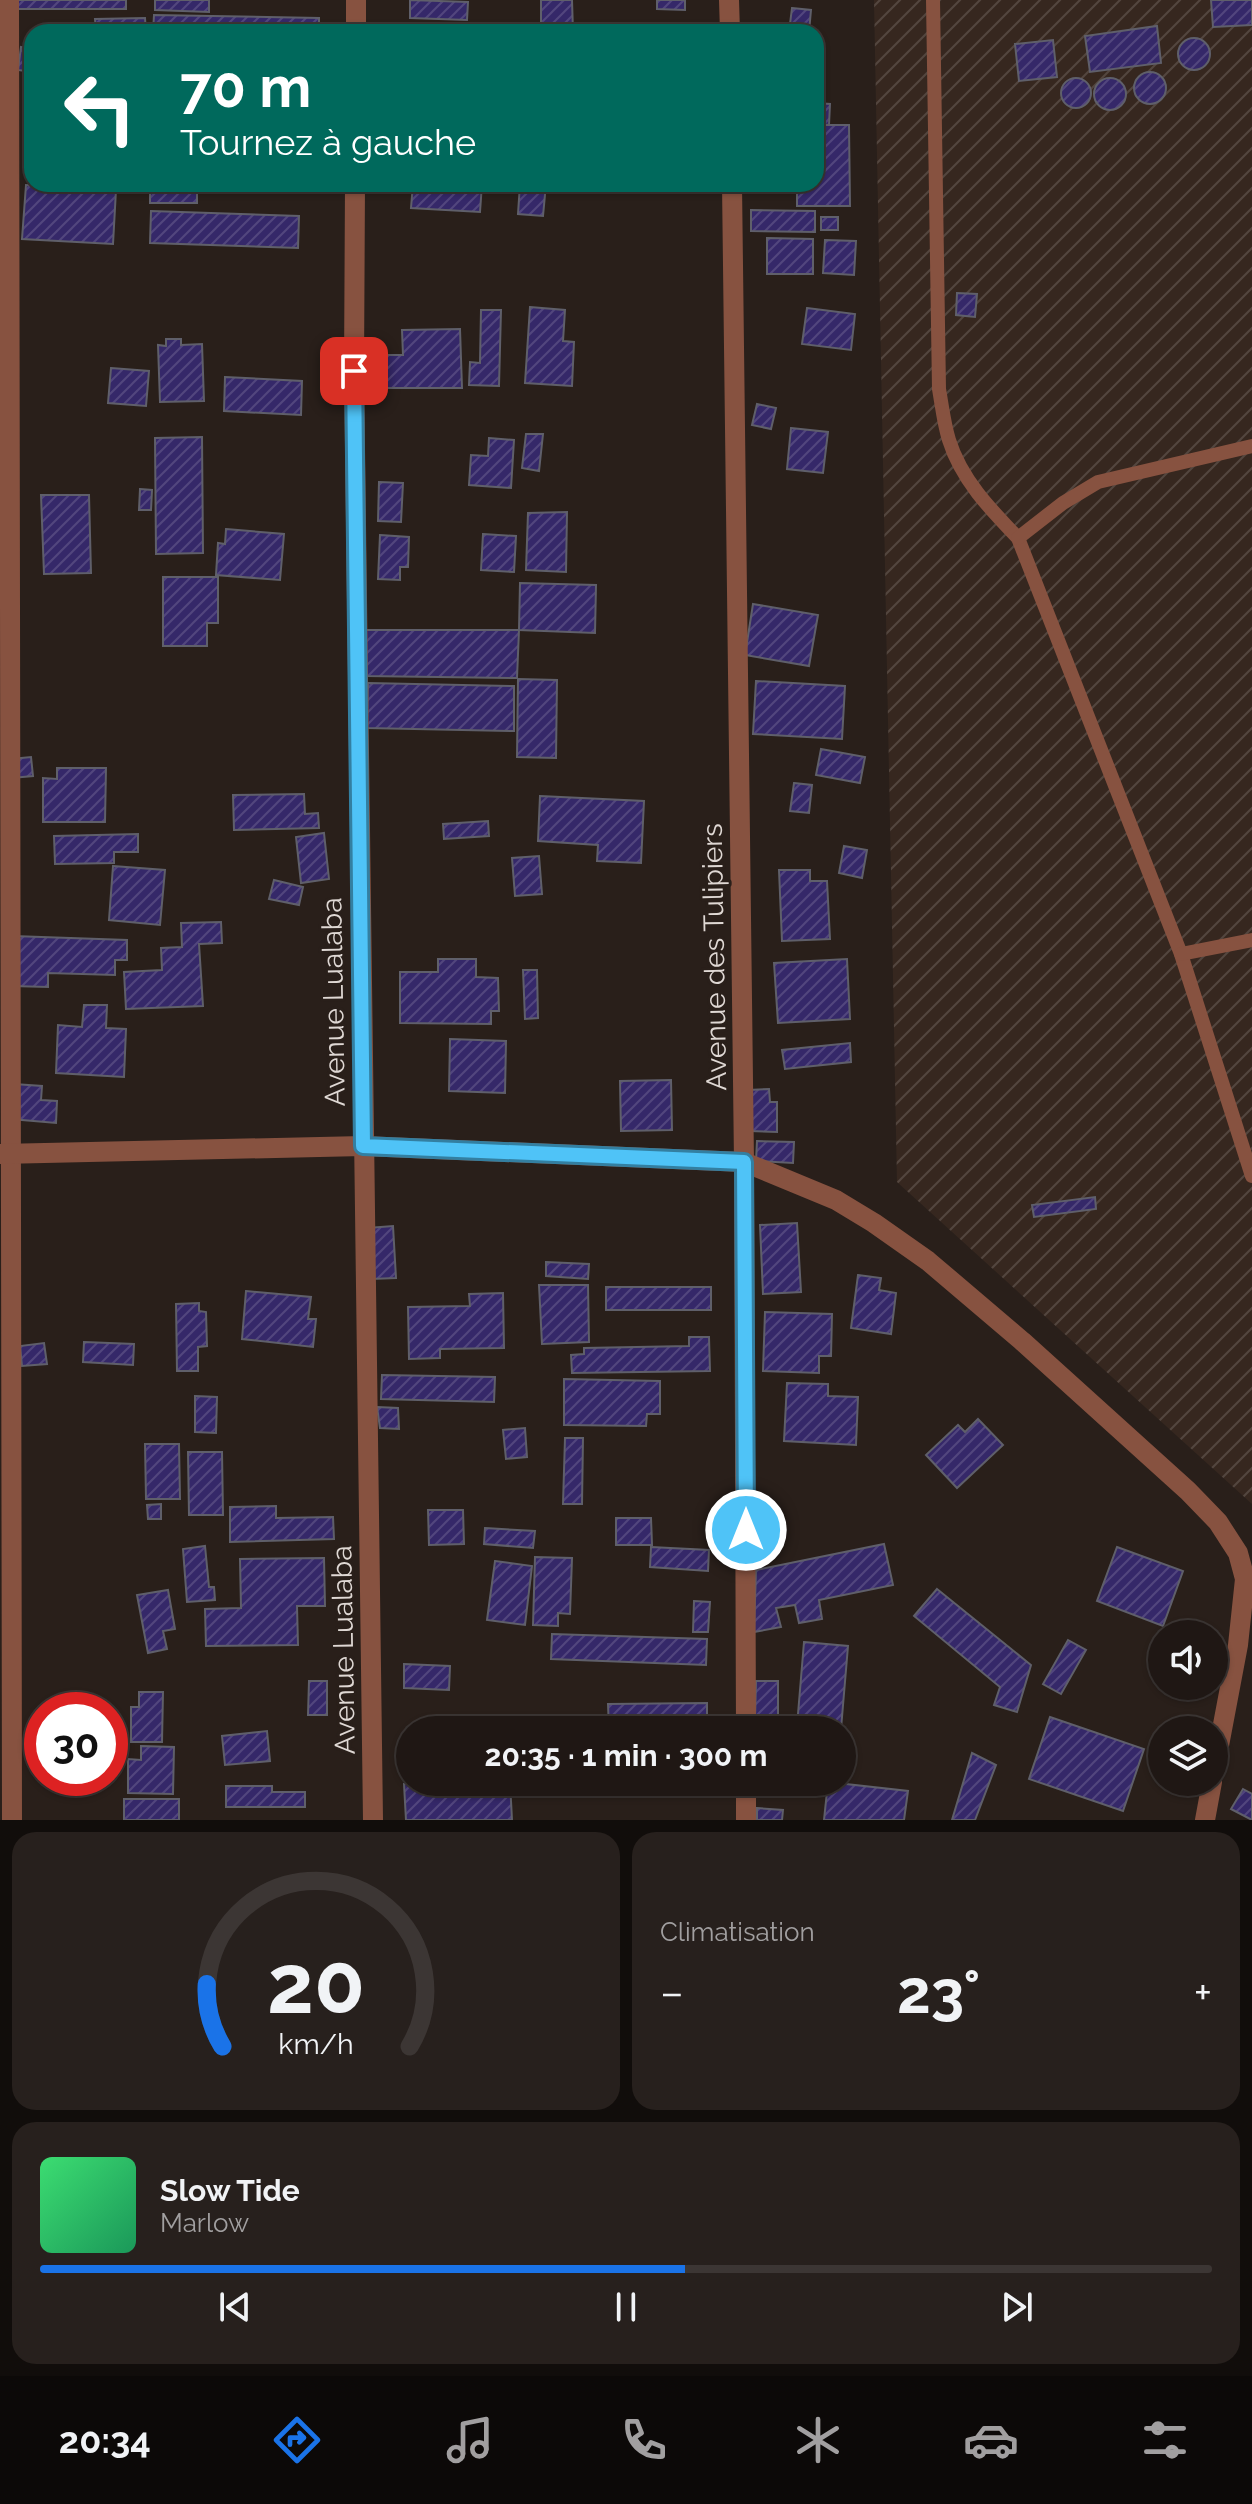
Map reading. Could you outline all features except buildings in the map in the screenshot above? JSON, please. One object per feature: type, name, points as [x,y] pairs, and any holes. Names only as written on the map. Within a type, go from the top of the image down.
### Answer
[{"type":"street","points":[[9,0],[5,1154],[12,1820]]},
{"type":"street","points":[[356,0],[356,24]]},
{"type":"street","points":[[729,0],[730,24]]},
{"type":"street","name":"Avenue Lualaba","points":[[355,192],[354,371],[373,1820]]},
{"type":"street","name":"Avenue des Tulipiers","points":[[732,192],[744,1162],[746,1716]]},
{"type":"street","points":[[5,1154],[363,1146],[744,1162],[836,1200],[928,1261],[1033,1351],[1188,1491],[1218,1522],[1238,1553],[1245,1579],[1225,1716]]},
{"type":"street","points":[[746,1796],[746,1820]]},
{"type":"street","points":[[1205,1820],[1209,1796]]},
{"type":"lane","points":[[933,0],[939,389],[949,439],[962,472],[992,512],[1018,538],[1181,954],[1252,1176]]},
{"type":"lane","points":[[1018,538],[1063,503],[1098,482],[1252,446]]},
{"type":"lane","points":[[1181,954],[1252,940]]},
{"type":"shaded area","points":[[874,0],[1252,0],[1252,1504],[897,1182]]},
{"type":"route","points":[[354,371],[363,1146],[744,1162],[746,1530]]}]
